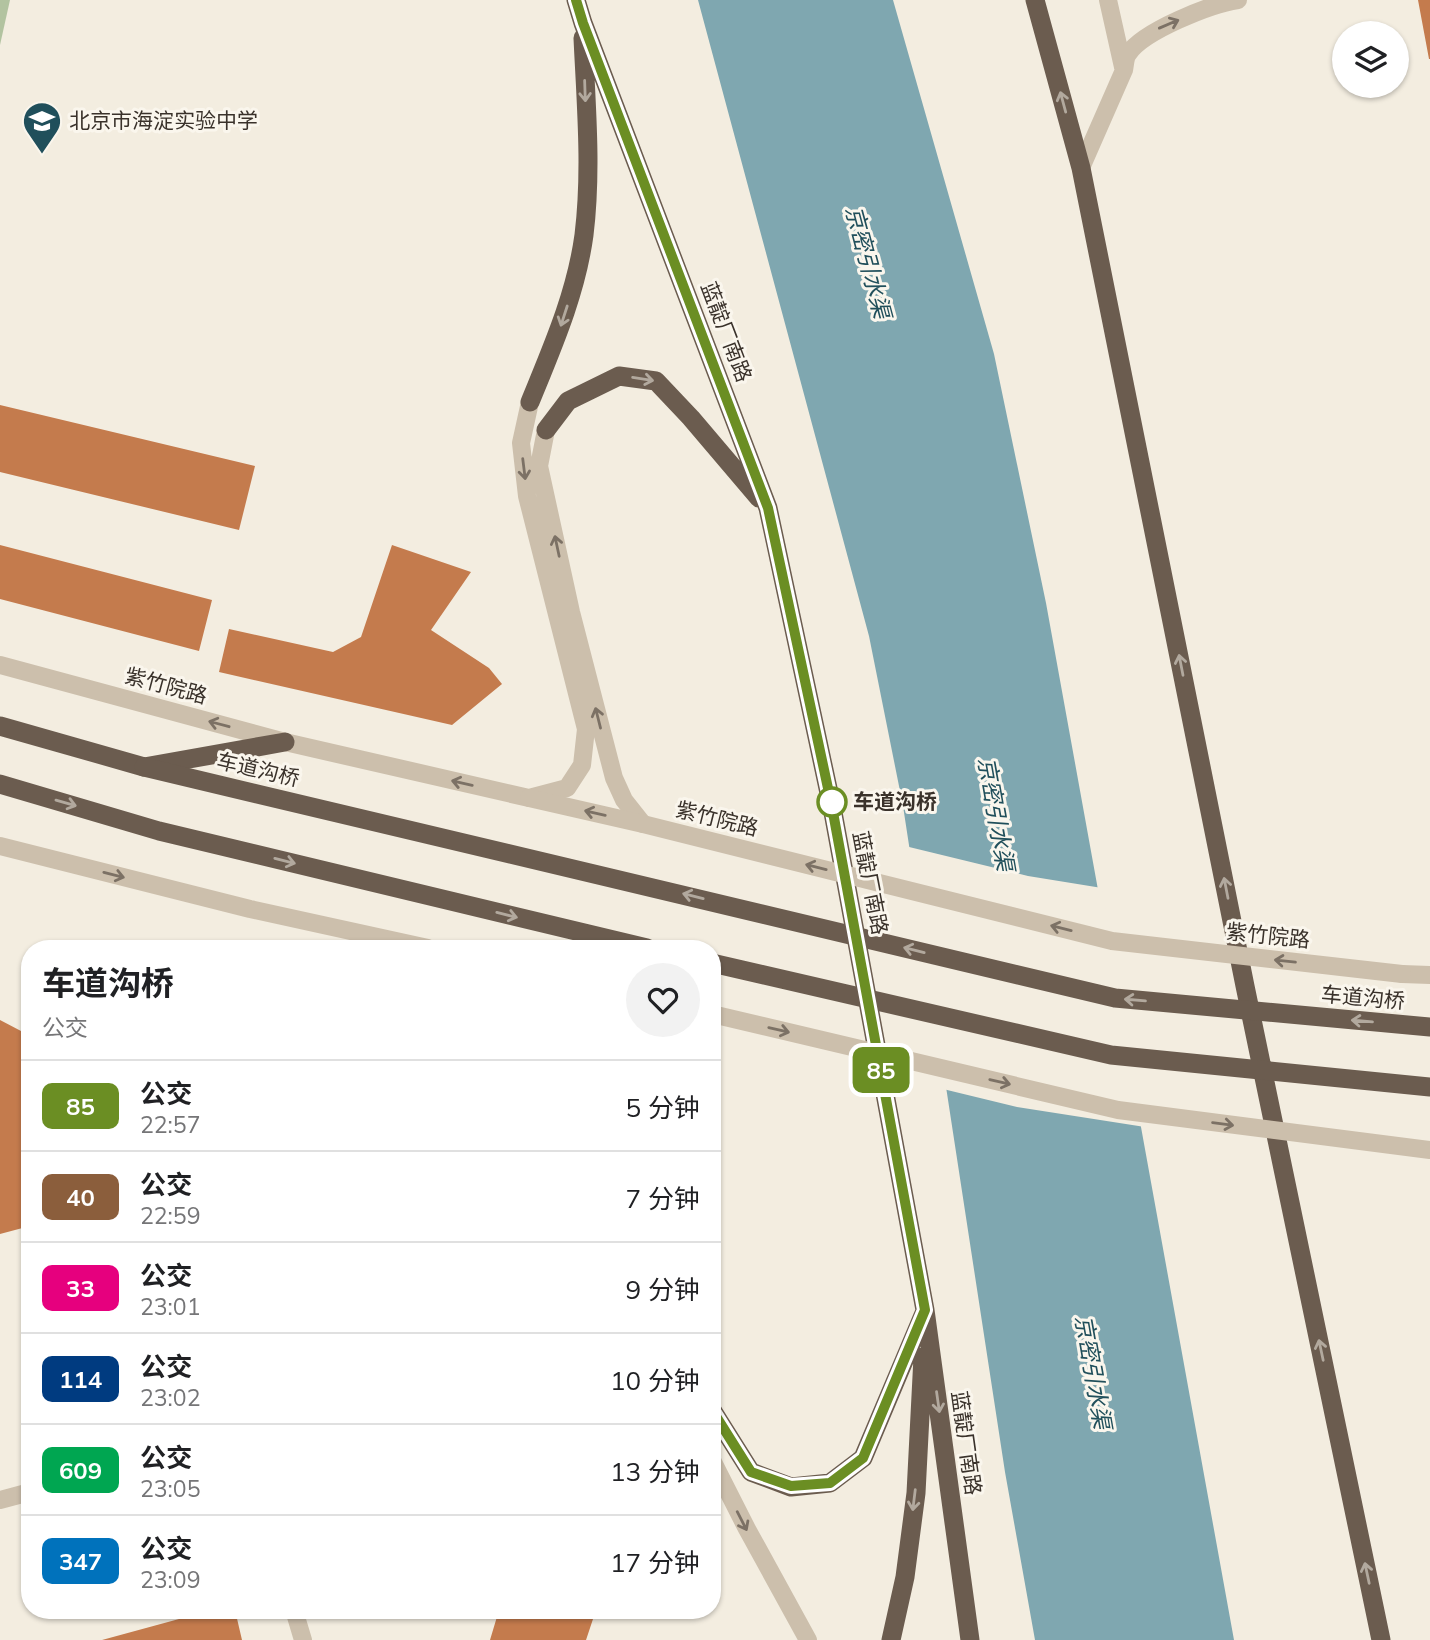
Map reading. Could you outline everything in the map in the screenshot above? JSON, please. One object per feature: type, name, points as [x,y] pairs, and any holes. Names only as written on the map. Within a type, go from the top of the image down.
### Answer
[{"type":"highway","name":"蓝靛厂南路","points":[[576,0],[768,508],[832,807],[925,1310],[970,1640]]},
{"type":"highway","points":[[1035,0],[1081,168],[1240,959],[1381,1640]]},
{"type":"highway","points":[[530,402],[565,315],[584,236],[588,157],[583,23]]},
{"type":"highway","points":[[546,430],[568,401],[619,376],[656,381],[768,508]]},
{"type":"highway","points":[[0,726],[144,767],[285,742]]},
{"type":"highway","name":"车道沟桥","points":[[144,767],[1115,999],[1430,1027]]},
{"type":"highway","points":[[0,784],[159,831],[614,940]]},
{"type":"highway","points":[[721,966],[1111,1055],[1430,1087]]},
{"type":"highway","points":[[721,1424],[751,1472],[791,1486],[830,1483],[863,1458],[925,1310]]},
{"type":"highway","points":[[891,1640],[905,1577],[916,1493],[925,1310]]},
{"type":"street","points":[[1108,0],[1124,70]]},
{"type":"street","points":[[1081,168],[1124,70],[1127,54],[1158,28],[1224,2],[1238,0]]},
{"type":"street","points":[[530,402],[521,443],[527,496],[614,778],[624,800],[643,824]]},
{"type":"street","points":[[528,798],[567,788],[582,765],[586,729],[539,466],[546,430]]},
{"type":"street","name":"紫竹院路","points":[[0,665],[285,742],[643,824],[1112,941],[1430,975]]},
{"type":"street","points":[[0,846],[250,909],[389,940]]},
{"type":"street","points":[[721,1016],[1118,1110],[1430,1150]]},
{"type":"street","points":[[721,1478],[808,1640]]},
{"type":"street","points":[[0,1500],[21,1494]]},
{"type":"street","points":[[296,1619],[303,1640]]},
{"type":"green space","points":[[0,0],[10,0],[0,45]]},
{"type":"water","name":"京密引水渠","points":[[698,0],[893,0],[994,354],[1046,603],[1234,1640],[1035,1640],[1005,1472],[903,806],[869,636]]},
{"type":"pier","points":[[905,846],[1028,876],[1102,888],[1145,1127],[1017,1107],[943,1089]]},
{"type":"building","points":[[1418,0],[1430,0],[1430,59],[1429,59]]},
{"type":"building","points":[[0,405],[255,466],[239,530],[0,472]]},
{"type":"building","points":[[0,545],[212,600],[199,651],[0,599]]},
{"type":"building","points":[[392,545],[471,572],[431,630],[489,668],[502,684],[452,725],[219,672],[229,629],[333,652],[361,637]]},
{"type":"building","points":[[0,1020],[21,1031],[21,1228],[0,1234]]},
{"type":"building","points":[[179,1619],[237,1619],[242,1640],[102,1640]]},
{"type":"building","points":[[496,1619],[593,1619],[586,1640],[490,1640]]},
{"type":"bus line","name":"85","points":[[576,0],[768,508],[832,807],[925,1310],[863,1458],[830,1483],[791,1486],[751,1472],[721,1424]]},
{"type":"place","name":"北京市海淀实验中学","points":[[42,155]]},
{"type":"place","name":"车道沟桥","points":[[832,802]]}]
